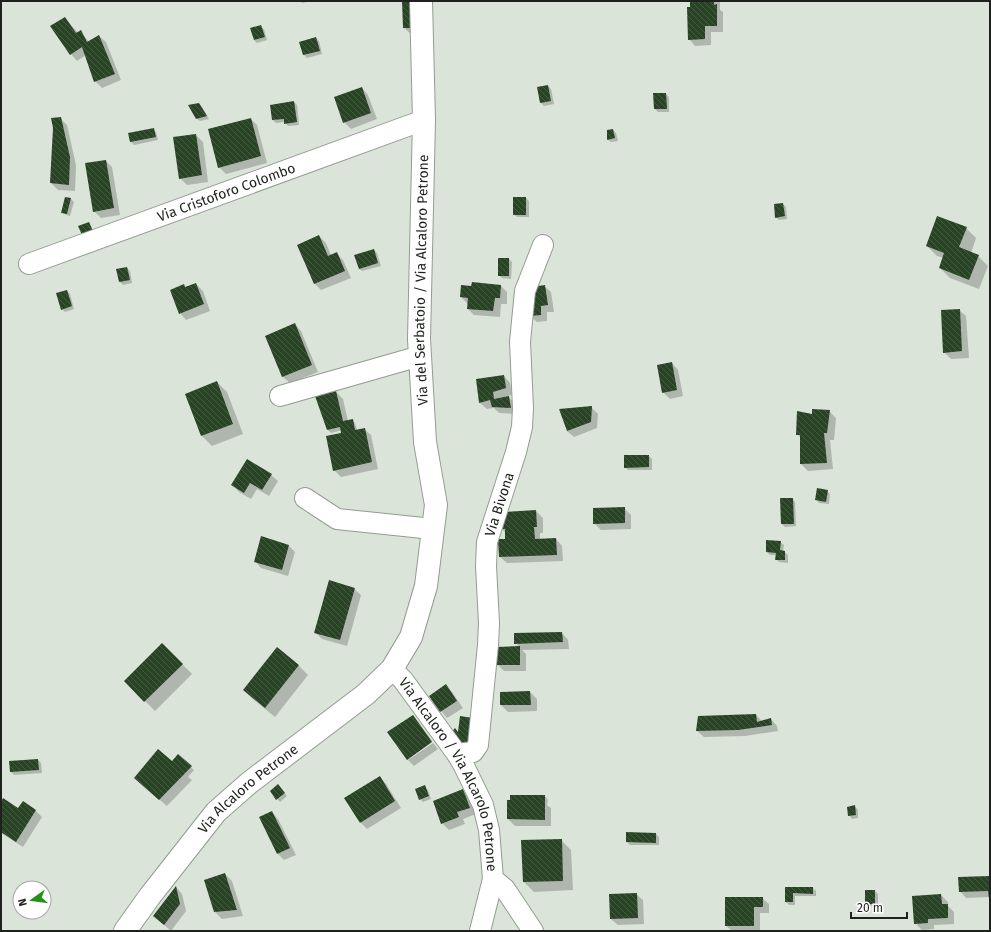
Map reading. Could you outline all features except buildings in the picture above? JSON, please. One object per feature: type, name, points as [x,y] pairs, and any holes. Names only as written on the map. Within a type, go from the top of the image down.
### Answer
[{"type":"street","name":"Via del Serbatoio / Via Alcaloro Petrone","points":[[392,669],[411,637],[426,586],[436,505],[425,442],[419,331],[424,120],[421,1]]},
{"type":"street","name":"Via Cristoforo Colombo","points":[[29,264],[424,120]]},
{"type":"street","name":"Via Bivona","points":[[457,754],[473,752],[478,745],[489,623],[486,566],[487,542],[516,452],[522,427],[523,408],[520,342],[525,291],[543,245]]},
{"type":"street","points":[[280,396],[420,356]]},
{"type":"street","points":[[305,498],[337,519],[433,529]]},
{"type":"street","name":"Via Alcaloro / Via Alcarolo Petrone","points":[[392,669],[403,680],[457,754],[483,805],[490,830],[493,879],[480,931]]},
{"type":"street","name":"Via Alcaloro Petrone","points":[[125,931],[150,896],[216,812],[250,783],[366,694],[392,669]]},
{"type":"street","points":[[493,879],[505,889],[533,931]]}]
